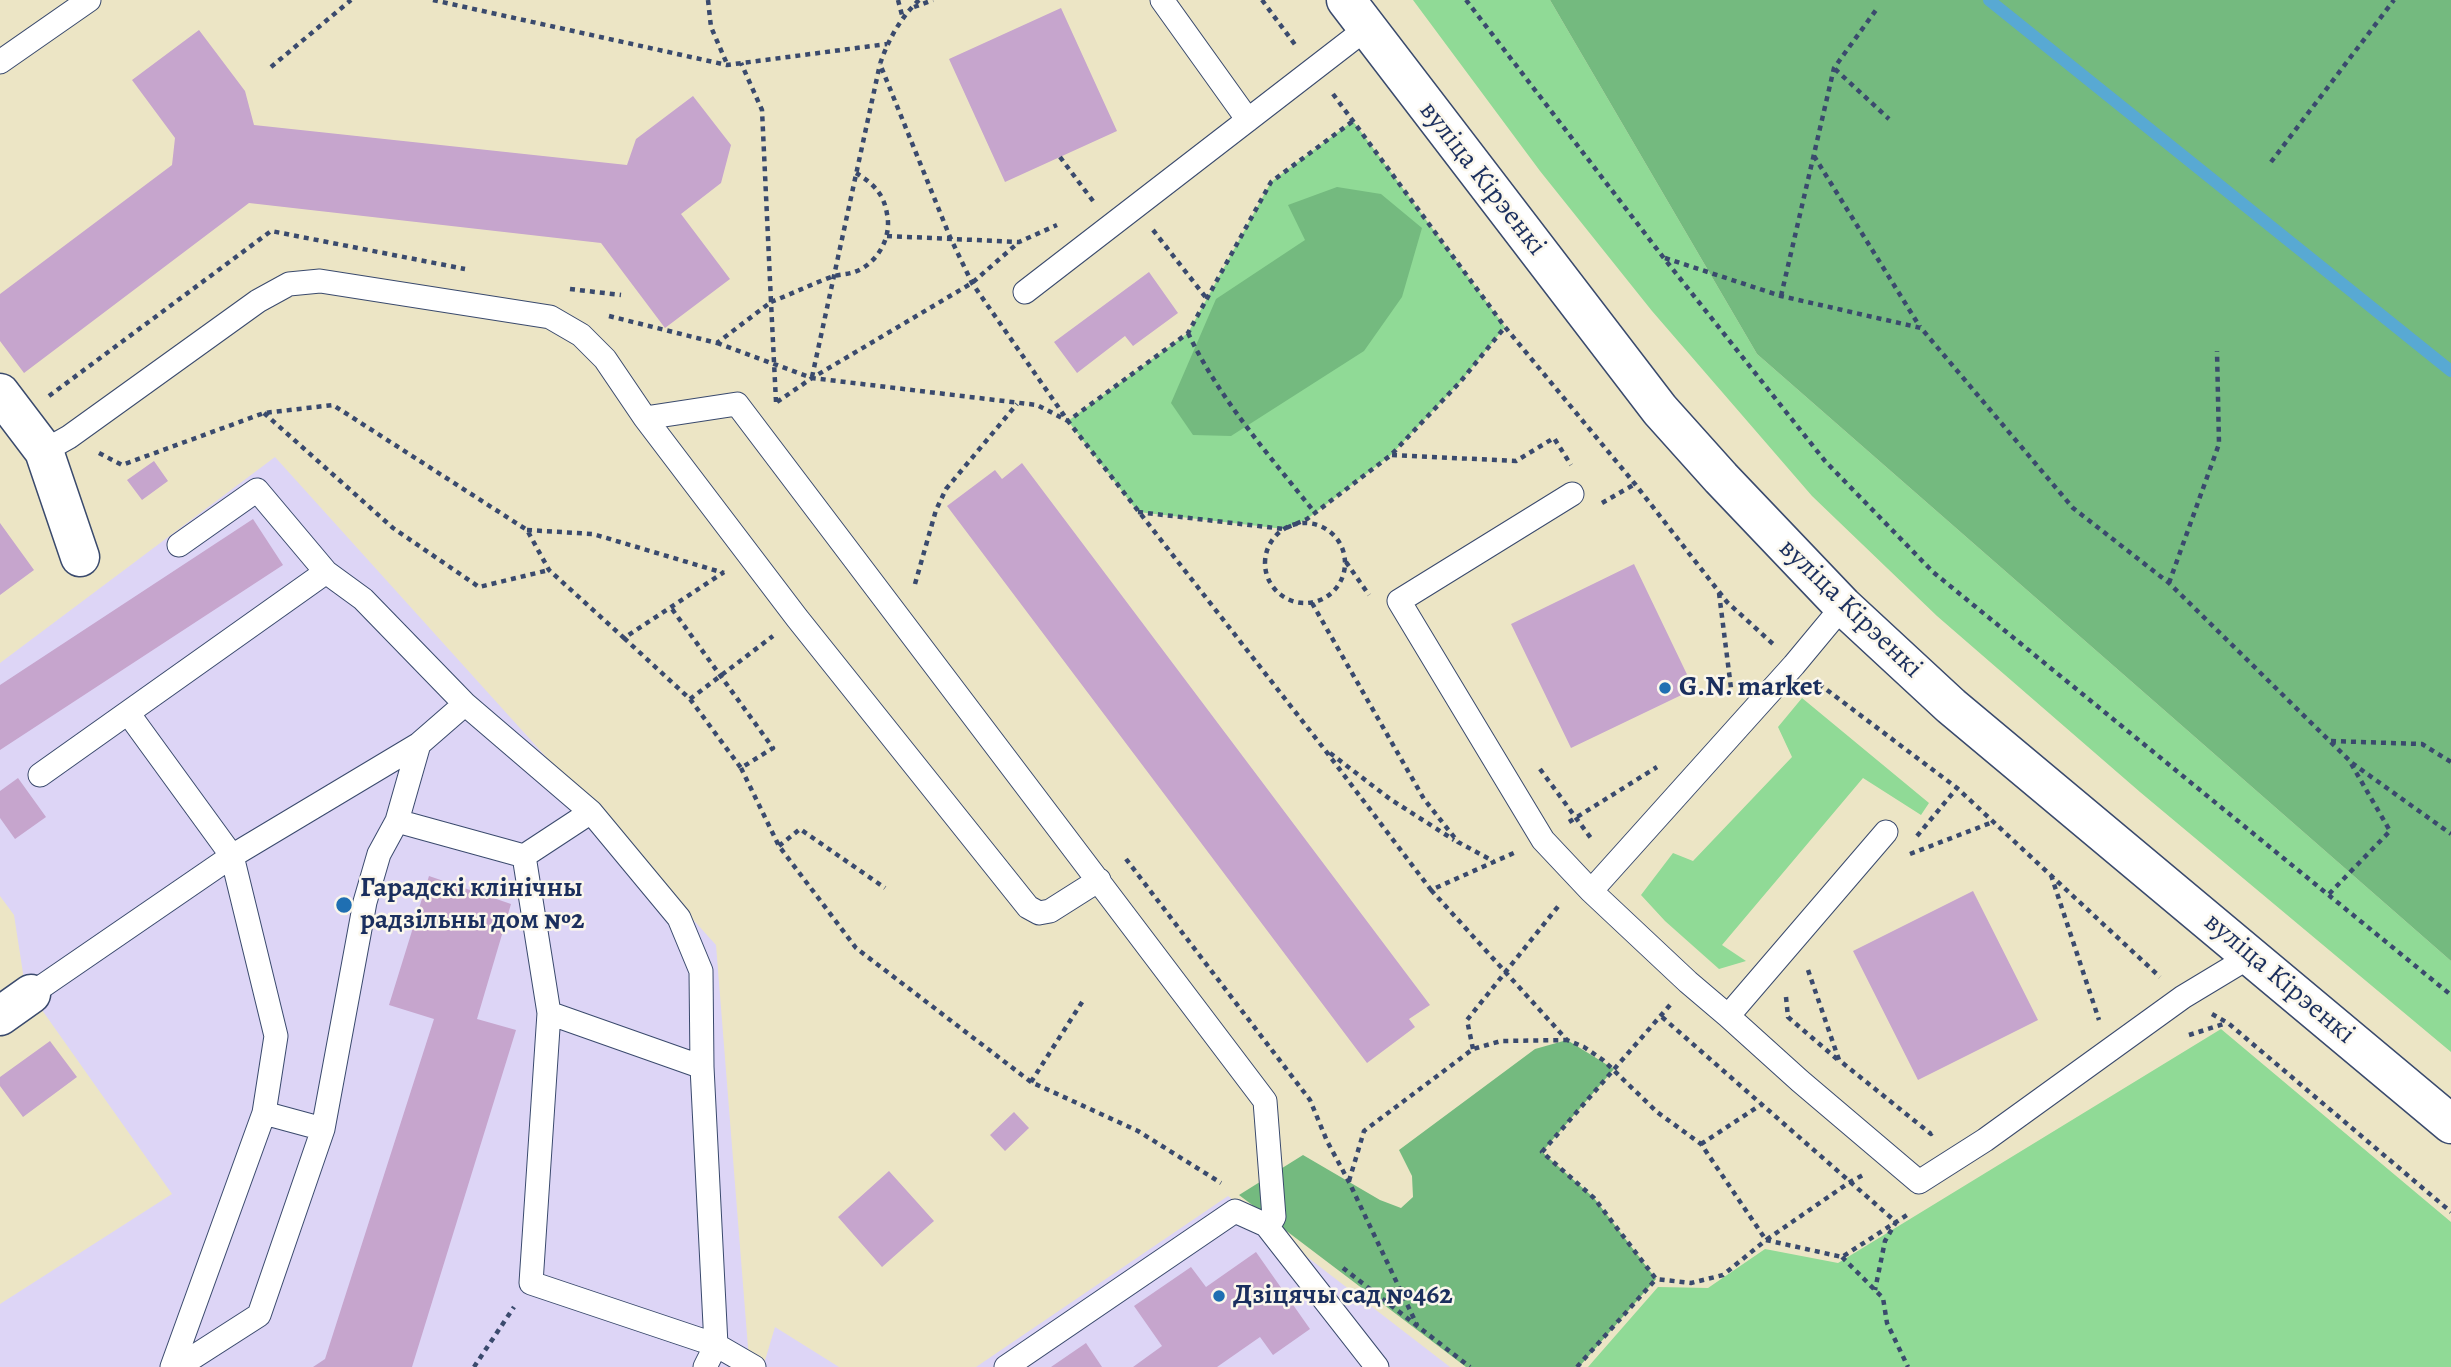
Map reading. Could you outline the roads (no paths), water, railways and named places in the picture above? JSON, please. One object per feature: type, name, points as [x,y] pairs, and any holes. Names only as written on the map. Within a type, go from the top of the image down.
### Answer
[{"type":"street","name":"вуліца Кірэенкі","points":[[1356,14],[1660,410],[1843,606],[1951,706],[2451,1124]]},
{"type":"street","points":[[0,393],[56,444],[80,557]]},
{"type":"street","points":[[0,1016],[31,994]]},
{"type":"lane","points":[[0,62],[89,0]]},
{"type":"lane","points":[[1162,0],[1248,120]]},
{"type":"lane","points":[[1025,292],[1248,120],[1356,14]]},
{"type":"lane","points":[[56,444],[258,301],[289,284],[320,281],[550,317],[581,335],[605,359],[645,418],[748,556],[1028,907],[1040,913],[1050,911],[1099,880]]},
{"type":"lane","points":[[645,418],[737,404],[1265,1101],[1271,1222],[1377,1367]]},
{"type":"lane","points":[[1574,483],[1399,601],[1543,840],[1585,885],[1688,982],[1919,1182],[1985,1140],[2183,997],[2251,956]]},
{"type":"lane","points":[[179,545],[257,490],[326,572],[363,598],[465,704],[592,812],[679,918],[701,971],[702,1067],[716,1345],[705,1367]]},
{"type":"lane","points":[[40,775],[326,572]]},
{"type":"lane","points":[[1585,885],[1613,868],[1843,606]]},
{"type":"lane","points":[[31,994],[233,856],[419,744],[465,704]]},
{"type":"lane","points":[[128,713],[233,856],[276,1036],[264,1113],[172,1367]]},
{"type":"lane","points":[[178,1367],[258,1315],[323,1129],[365,902],[379,854],[397,821],[419,744]]},
{"type":"lane","points":[[397,821],[524,856],[592,812]]},
{"type":"lane","points":[[1728,1016],[1886,832]]},
{"type":"lane","points":[[524,856],[549,1013],[531,1283],[716,1345],[754,1367]]},
{"type":"lane","points":[[549,1013],[702,1067]]},
{"type":"lane","points":[[264,1113],[323,1129]]},
{"type":"lane","points":[[1006,1367],[1235,1211],[1271,1222]]},
{"type":"waterway","points":[[1989,0],[2451,371]]},
{"type":"place","name":"G.N. market","points":[[1665,688]]},
{"type":"place","name":"Гарадскі клінічны радзільны дом №2","points":[[344,905]]},
{"type":"place","name":"Дзіцячы сад №462","points":[[1219,1296]]}]
